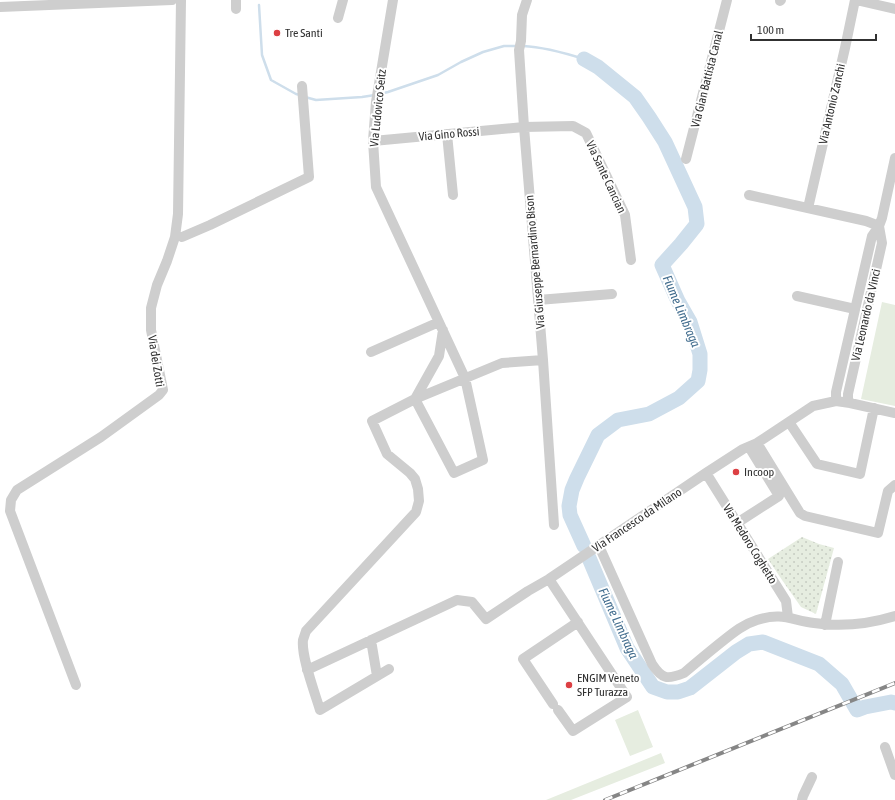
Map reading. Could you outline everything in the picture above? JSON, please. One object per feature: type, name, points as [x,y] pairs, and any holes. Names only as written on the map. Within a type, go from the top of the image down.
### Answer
[{"type":"street","points":[[0,7],[172,0]]},
{"type":"street","name":"Via dei Zotti","points":[[76,685],[10,511],[11,500],[18,490],[101,437],[159,395],[163,390],[151,330],[150,308],[175,238],[178,214],[181,0]]},
{"type":"street","points":[[338,18],[343,0]]},
{"type":"street","name":"Via Ludovico Seitz","points":[[393,0],[376,102],[373,141],[376,187],[465,378],[484,460],[454,474],[415,399]]},
{"type":"street","name":"Via Giuseppe Bernardino Bison","points":[[527,0],[522,15],[520,46],[524,127],[543,360],[554,524]]},
{"type":"street","name":"Via Gian Battista Canal","points":[[686,159],[727,0]]},
{"type":"street","name":"Via Antonio Zanchi","points":[[808,208],[856,0],[895,9]]},
{"type":"street","points":[[182,237],[309,177],[302,86]]},
{"type":"street","name":"Via Sante Cancian","points":[[524,127],[573,126],[586,133],[624,215],[631,260]]},
{"type":"street","name":"Via Gino Rossi","points":[[373,141],[524,127]]},
{"type":"street","points":[[447,134],[453,195]]},
{"type":"street","name":"Via Leonardo da Vinci","points":[[836,401],[836,392],[872,236],[879,226],[895,158]]},
{"type":"street","points":[[748,195],[866,221],[879,226]]},
{"type":"street","name":"Via Leonardo da Vinci","points":[[850,403],[848,394],[882,243],[879,226]]},
{"type":"street","points":[[538,300],[612,294]]},
{"type":"street","points":[[798,296],[855,309]]},
{"type":"street","points":[[371,352],[441,326],[439,356],[415,399]]},
{"type":"street","points":[[389,669],[320,710],[308,670],[303,640],[306,631],[416,512],[419,501],[415,479],[388,454],[372,421],[415,399],[502,363],[543,360]]},
{"type":"street","points":[[836,401],[895,413]]},
{"type":"street","name":"Via Francesco da Milano","points":[[371,640],[457,600],[472,602],[486,620],[528,591],[599,546],[706,473],[753,445],[813,406],[836,401]]},
{"type":"street","points":[[789,422],[817,464],[860,474],[874,408]]},
{"type":"street","points":[[753,445],[800,513],[805,516],[878,533],[888,492],[895,485]]},
{"type":"street","points":[[737,523],[779,496],[753,445]]},
{"type":"street","name":"Via Medoro Coghetto","points":[[706,473],[786,601],[788,617]]},
{"type":"street","points":[[599,546],[652,664],[658,673],[666,677],[674,677],[684,673],[713,648],[746,624],[767,617],[782,616],[825,625],[859,624],[895,616]]},
{"type":"street","points":[[825,625],[838,562]]},
{"type":"street","points":[[549,579],[578,622],[627,697],[573,731],[523,659],[578,622]]},
{"type":"street","points":[[308,670],[371,640],[377,676]]},
{"type":"street","points":[[886,747],[895,774]]},
{"type":"street","points":[[802,800],[812,777]]},
{"type":"shaded area","points":[[882,302],[895,305],[895,406],[861,399]]},
{"type":"shaded area","points":[[802,537],[834,548],[816,614],[801,607],[768,559]]},
{"type":"shaded area","points":[[638,710],[653,747],[630,756],[615,720]]},
{"type":"shaded area","points":[[661,753],[665,763],[571,800],[546,800]]},
{"type":"waterway","points":[[259,5],[262,55],[271,80],[300,95]]},
{"type":"waterway","points":[[380,94],[438,75],[483,52],[504,46],[518,46]]},
{"type":"waterway","points":[[523,46],[554,51],[584,59]]},
{"type":"waterway","name":"Fiume Limbraga","points":[[584,59],[598,67],[635,97],[665,142],[695,207],[697,224],[662,265],[678,301],[690,322],[700,354],[700,370],[698,381],[679,398],[649,414],[618,420],[598,435],[572,490],[569,506],[570,515],[584,546]]},
{"type":"waterway","points":[[305,97],[316,100],[375,95]]},
{"type":"waterway","name":"Fiume Limbraga","points":[[589,558],[627,648],[653,687],[667,692],[678,692],[690,688],[736,652],[749,644],[763,642],[819,664],[842,684],[857,710],[891,702],[895,703]]},
{"type":"railway","points":[[605,800],[895,683]]},
{"type":"place","name":"Tre Santi","points":[[277,33]]},
{"type":"place","name":"Incoop","points":[[736,472]]},
{"type":"place","name":"ENGIM Veneto SFP Turazza","points":[[569,685]]}]
